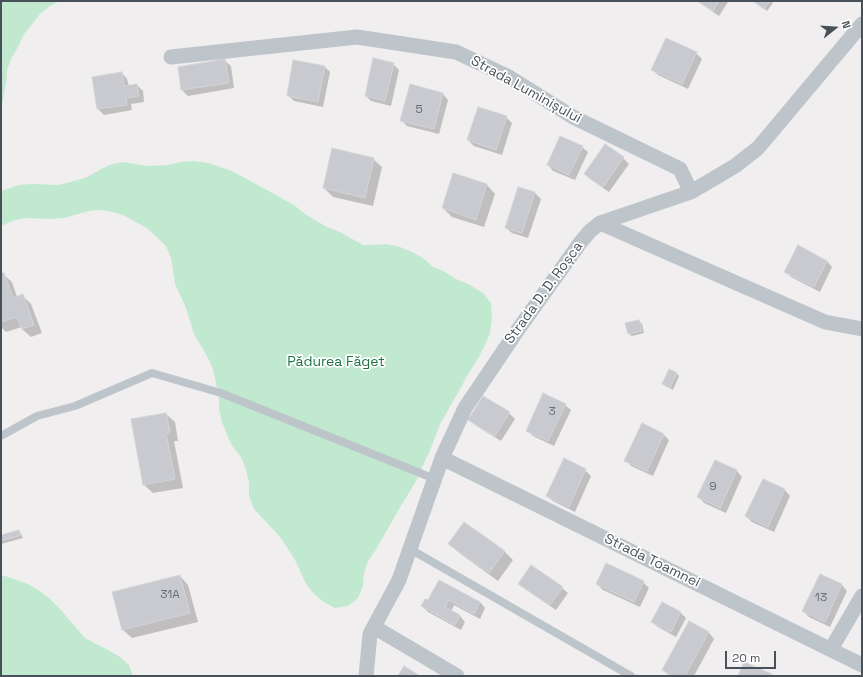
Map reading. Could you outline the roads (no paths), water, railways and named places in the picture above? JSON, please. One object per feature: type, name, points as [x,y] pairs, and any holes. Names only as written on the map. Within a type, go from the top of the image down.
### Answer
[{"type":"street","name":"Strada D. D. Roșca","points":[[366,676],[370,634],[399,580],[442,458],[465,408],[499,356],[580,243],[590,231],[600,223],[692,192],[735,166],[758,148],[862,24]]},
{"type":"street","name":"Strada Luminișului","points":[[172,57],[357,37],[456,52],[509,77],[573,116],[680,169],[692,192]]},
{"type":"street","points":[[600,223],[825,322],[862,329]]},
{"type":"street","name":"Strada Toamnei","points":[[442,458],[862,665]]},
{"type":"street","points":[[831,649],[862,596]]},
{"type":"street","points":[[374,627],[457,676]]},
{"type":"lane","points":[[1,436],[37,416],[75,406],[152,373],[221,393],[435,479]]},
{"type":"lane","points":[[410,549],[631,676]]},
{"type":"park label","name":"Pădurea Făget","points":[[336,362]]}]
